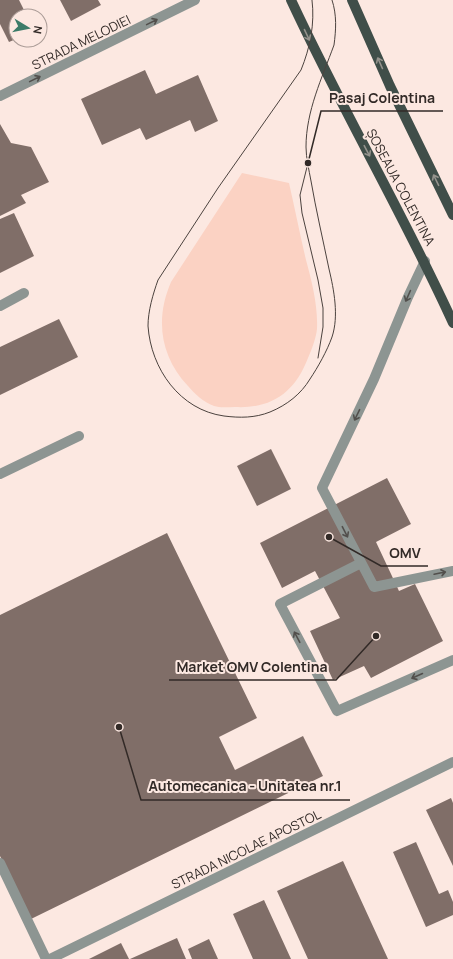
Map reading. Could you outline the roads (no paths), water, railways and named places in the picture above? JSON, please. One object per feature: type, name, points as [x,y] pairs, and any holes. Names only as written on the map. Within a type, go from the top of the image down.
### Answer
[{"type":"main road","name":"ȘOSEAUA COLENTINA","points":[[291,0],[324,70],[425,261],[453,323]]},
{"type":"main road","points":[[352,0],[390,86],[453,216]]},
{"type":"street","name":"STRADA MELODIEI","points":[[0,96],[195,0]]},
{"type":"street","points":[[425,261],[405,304],[374,379],[322,488],[374,587],[453,571]]},
{"type":"street","points":[[0,306],[24,293]]},
{"type":"street","points":[[0,474],[78,436]]},
{"type":"street","points":[[361,563],[280,604],[337,711],[453,660]]},
{"type":"street","name":"STRADA NICOLAE APOSTOL","points":[[50,959],[453,762]]},
{"type":"street","points":[[0,863],[46,959]]},
{"type":"tram line","points":[[312,0],[313,18],[311,36],[301,70],[218,188],[158,280],[150,309],[148,320],[150,342],[162,372],[181,396],[208,412],[224,416],[242,417],[259,415],[270,412],[288,402],[298,394],[306,384],[322,359],[332,337],[335,320],[334,294],[313,192],[306,147],[312,108],[334,45],[336,22],[332,0]]},
{"type":"tram line","points":[[307,167],[300,195],[302,213],[323,308],[323,327],[318,358]]},
{"type":"place","name":"Pasaj Colentina","points":[[308,163]]},
{"type":"place","name":"OMV","points":[[329,537]]},
{"type":"place","name":"Market OMV Colentina","points":[[376,636]]},
{"type":"place","name":"Automecanica - Unitatea nr.1","points":[[119,727]]}]
